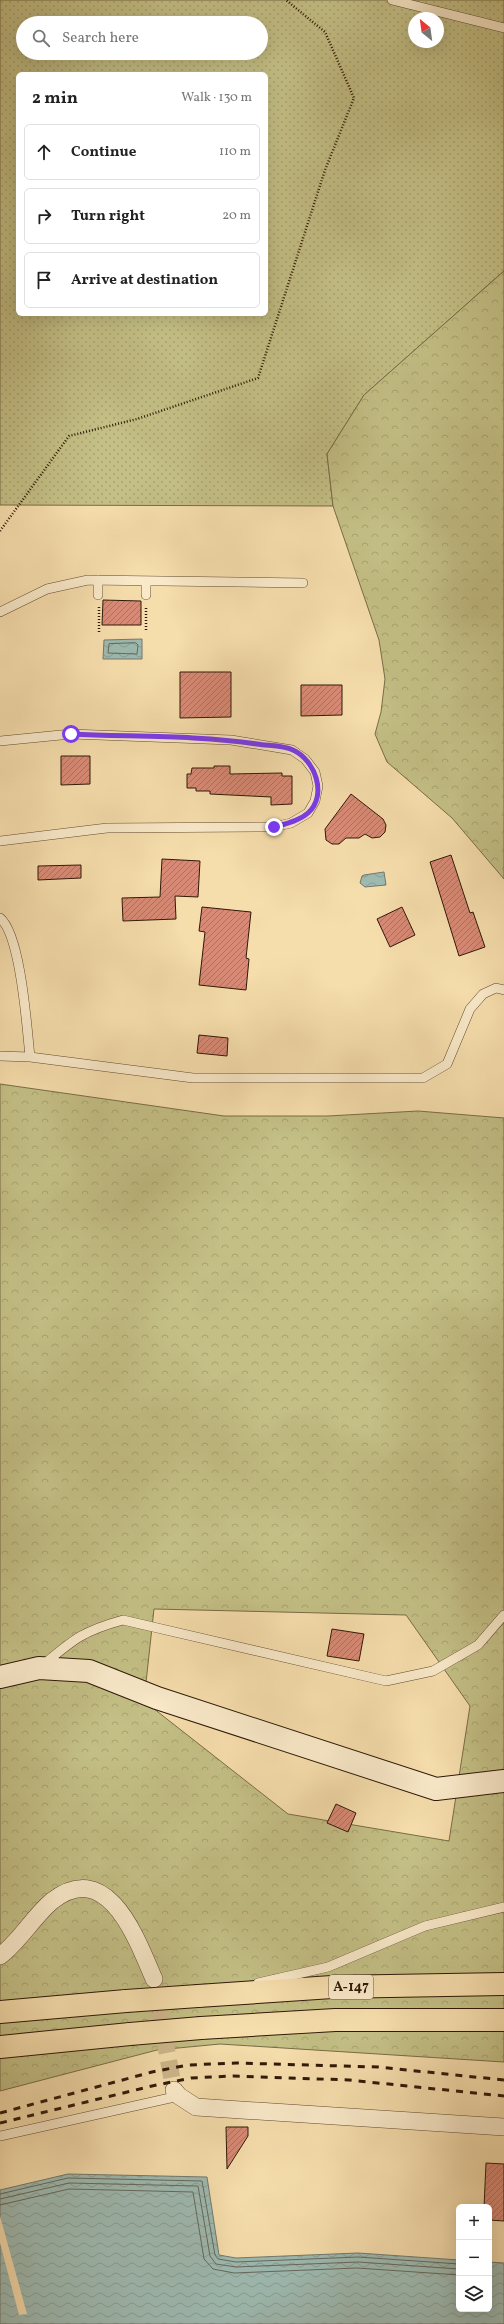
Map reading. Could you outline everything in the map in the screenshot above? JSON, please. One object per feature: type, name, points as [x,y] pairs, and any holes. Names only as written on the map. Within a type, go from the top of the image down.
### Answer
[{"type":"highway","name":"А-147","points":[[0,2012],[126,2001],[332,1987],[504,1984]]},
{"type":"highway","name":"А-147","points":[[0,2047],[201,2028],[335,2020],[504,2020]]},
{"type":"street","points":[[0,1677],[39,1668],[89,1671],[157,1698],[436,1789],[504,1781]]},
{"type":"street","points":[[0,1956],[53,1901],[70,1891],[92,1888],[106,1895],[120,1912],[137,1941],[154,1979]]},
{"type":"street","points":[[176,2093],[196,2107],[504,2128]]},
{"type":"lane","points":[[392,0],[504,28]]},
{"type":"lane","points":[[0,612],[47,589],[88,580],[303,583]]},
{"type":"lane","points":[[98,580],[98,595]]},
{"type":"lane","points":[[146,581],[146,595]]},
{"type":"lane","points":[[0,741],[71,734],[238,741],[292,750],[305,759],[315,772],[318,786],[315,801],[308,813],[291,822],[274,827],[107,828],[0,841]]},
{"type":"lane","points":[[0,918],[8,930],[22,983],[30,1057]]},
{"type":"lane","points":[[0,1056],[30,1057],[193,1078],[423,1078],[447,1064],[470,1009],[483,994],[496,988],[504,990]]},
{"type":"lane","points":[[39,1668],[78,1636],[95,1628],[123,1620],[386,1681],[433,1671],[478,1645],[504,1615]]},
{"type":"lane","points":[[198,1996],[328,1967],[425,1926],[504,1907]]},
{"type":"lane","points":[[0,2136],[176,2093]]},
{"type":"path","points":[[0,531],[69,436],[137,419],[258,378],[325,170],[354,98],[325,32],[286,0]]},
{"type":"path","points":[[98,595],[99,634]]},
{"type":"path","points":[[146,595],[146,631]]},
{"type":"green space","points":[[0,0],[504,0],[504,271],[364,395],[327,454],[333,506],[0,505]]},
{"type":"green space","points":[[504,271],[504,879],[452,818],[387,762],[375,734],[381,712],[385,679],[379,640],[333,506],[327,454],[364,395]]},
{"type":"green space","points":[[0,1084],[224,1116],[328,1116],[418,1111],[504,1118],[504,2062],[220,2044],[157,2050],[0,2091]],"holes":[[[154,1609],[406,1615],[470,1706],[449,1841],[288,1814],[144,1701]]]},
{"type":"water","points":[[142,639],[142,659],[103,659],[104,640]]},
{"type":"water","points":[[384,872],[386,885],[365,887],[360,883],[362,876],[364,875]]},
{"type":"water","points":[[68,2174],[207,2177],[219,2255],[236,2258],[358,2253],[456,2260],[456,2312],[492,2312],[492,2262],[504,2263],[504,2324],[0,2324],[0,2190]]},
{"type":"pier","points":[[0,2216],[27,2314],[19,2315],[0,2243]]},
{"type":"building","points":[[103,600],[141,601],[141,625],[102,625]]},
{"type":"building","points":[[180,672],[231,672],[231,717],[180,718]]},
{"type":"building","points":[[301,685],[342,685],[342,715],[301,716]]},
{"type":"building","points":[[61,756],[90,756],[90,784],[61,785]]},
{"type":"building","points":[[214,766],[230,766],[230,774],[282,773],[282,776],[292,776],[292,804],[271,805],[271,797],[210,794],[210,791],[196,791],[196,788],[187,788],[187,774],[191,774],[192,768],[214,768]]},
{"type":"building","points":[[351,794],[383,819],[386,825],[385,832],[380,837],[372,838],[365,834],[359,838],[346,838],[339,844],[332,844],[326,840],[325,829]]},
{"type":"building","points":[[451,855],[470,913],[473,912],[485,947],[459,956],[430,862]]},
{"type":"building","points":[[162,859],[200,861],[198,897],[175,896],[176,919],[123,921],[122,898],[160,897]]},
{"type":"building","points":[[81,865],[81,878],[38,880],[38,866]]},
{"type":"building","points":[[202,907],[251,912],[246,958],[249,959],[246,990],[199,985],[205,932],[199,931]]},
{"type":"building","points":[[402,907],[415,935],[390,947],[377,919]]},
{"type":"building","points":[[199,1035],[228,1038],[227,1056],[197,1053]]},
{"type":"building","points":[[332,1629],[364,1634],[359,1661],[327,1656]]},
{"type":"building","points":[[336,1804],[356,1813],[348,1832],[327,1823]]},
{"type":"building","points":[[226,2127],[248,2127],[248,2136],[227,2169]]},
{"type":"building","points":[[486,2163],[504,2164],[504,2221],[492,2220],[492,2204],[484,2204]]},
{"type":"tunnel","points":[[155,1987],[174,2090]]},
{"type":"railway","points":[[0,2113],[152,2072],[188,2065],[237,2063],[378,2067],[504,2080]]},
{"type":"railway","points":[[0,2123],[191,2078],[233,2076],[349,2080],[504,2096]]},
{"type":"route","points":[[71,734],[231,740],[292,750],[305,759],[315,772],[318,786],[315,801],[308,813],[291,822],[274,827]]}]
